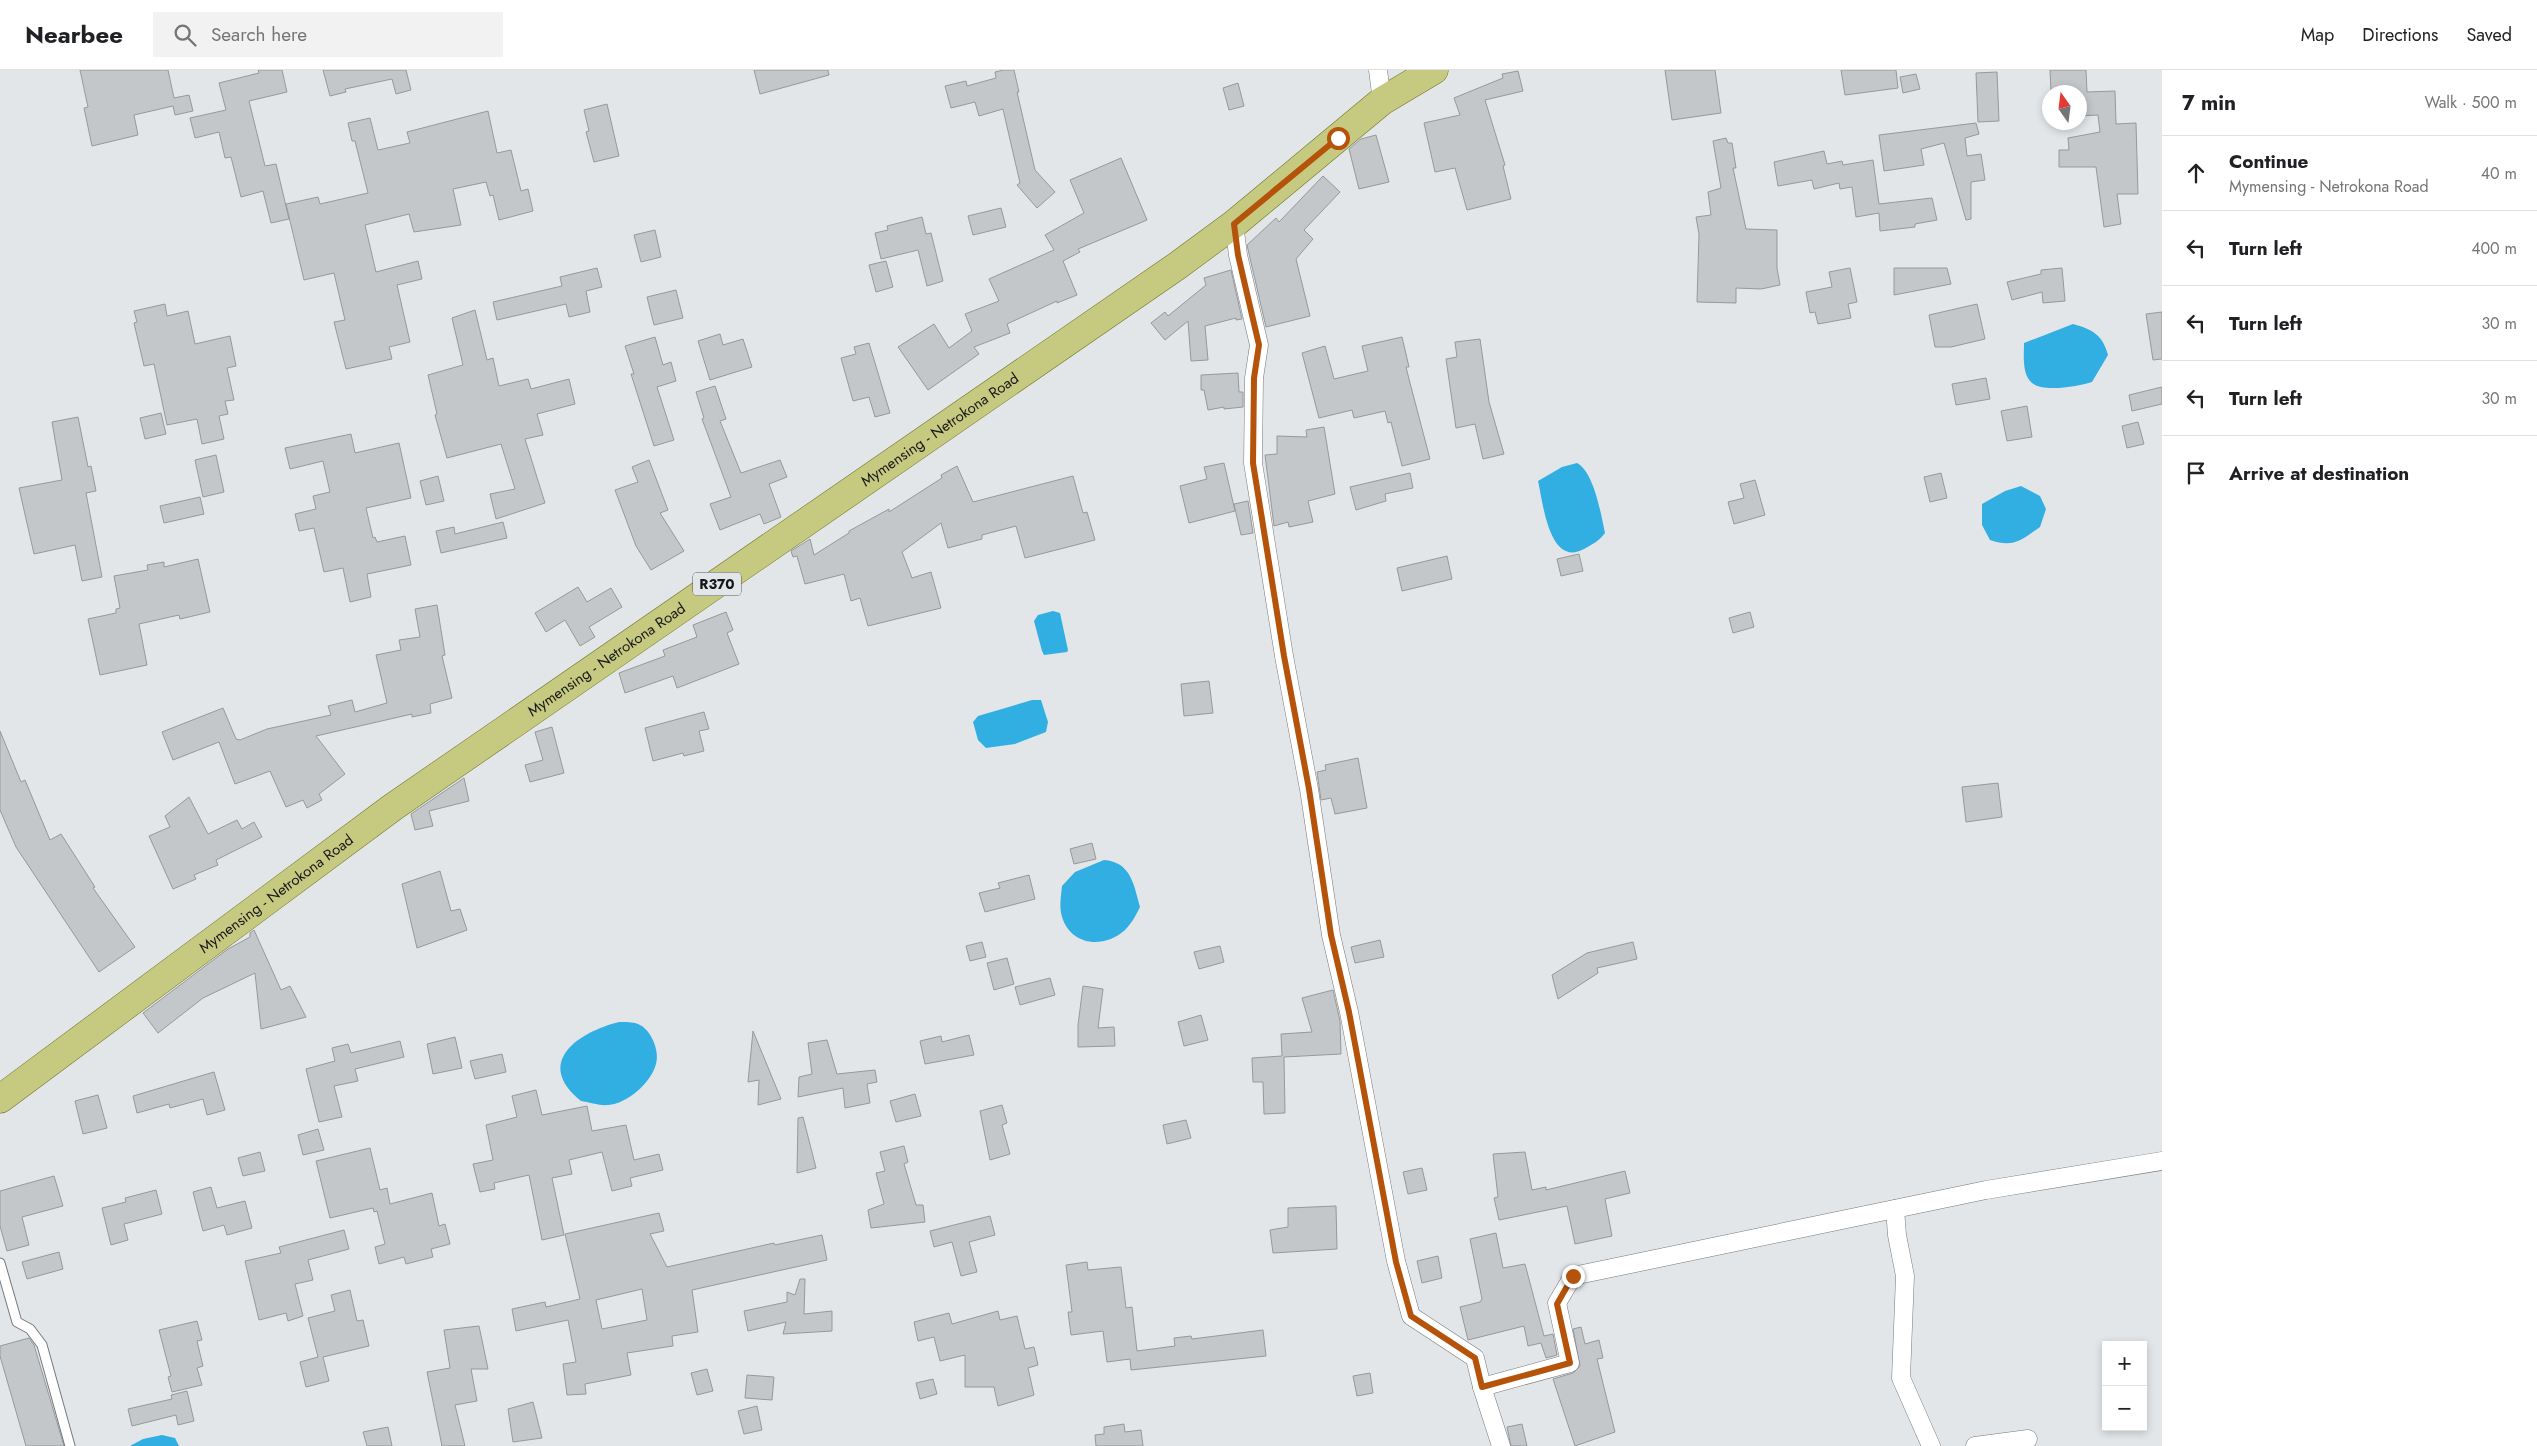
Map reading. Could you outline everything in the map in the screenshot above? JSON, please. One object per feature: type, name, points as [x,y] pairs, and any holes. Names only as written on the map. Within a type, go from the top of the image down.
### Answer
[{"type":"main road","name":"Mymensing - Netrokona Road","points":[[0,1099],[393,807],[1169,272],[1234,224],[1382,101],[1434,70]]},
{"type":"street","points":[[1378,70],[1382,101]]},
{"type":"street","points":[[1234,224],[1238,255],[1259,345],[1254,378],[1253,463],[1284,656],[1309,789],[1331,935],[1349,1012],[1396,1262],[1411,1316],[1475,1358],[1482,1387],[1501,1446]]},
{"type":"street","points":[[1482,1387],[1570,1363],[1557,1304],[1573,1276],[1986,1190],[2162,1161]]},
{"type":"street","points":[[1895,1209],[1897,1235],[1905,1276],[1901,1378],[1931,1446]]},
{"type":"street","points":[[1975,1446],[2028,1439]]},
{"type":"lane","points":[[0,1263],[17,1322],[30,1329],[42,1345],[70,1446]]},
{"type":"water","points":[[2073,324],[2086,328],[2096,334],[2106,348],[2108,355],[2092,382],[2060,388],[2035,385],[2027,377],[2024,363],[2024,343]]},
{"type":"water","points":[[1577,463],[1588,475],[1592,484],[1605,533],[1590,546],[1572,552],[1563,549],[1555,541],[1546,517],[1538,481],[1562,467]]},
{"type":"water","points":[[2021,486],[2040,496],[2046,509],[2040,527],[2022,539],[2011,543],[1990,540],[1982,525],[1982,504],[2005,491]]},
{"type":"water","points":[[1053,611],[1060,613],[1068,650],[1067,652],[1044,655],[1034,621],[1038,615]]},
{"type":"water","points":[[1032,700],[1041,700],[1048,722],[1046,732],[1015,744],[986,748],[978,740],[973,722],[978,716]]},
{"type":"water","points":[[1104,860],[1120,865],[1126,870],[1133,883],[1140,907],[1130,925],[1117,936],[1108,940],[1089,942],[1080,939],[1066,927],[1062,917],[1060,902],[1062,886],[1075,872]]},
{"type":"water","points":[[619,1022],[638,1024],[650,1035],[657,1053],[653,1071],[644,1085],[623,1101],[605,1105],[581,1101],[567,1087],[561,1074],[561,1062],[567,1051],[577,1041],[589,1033]]},
{"type":"water","points":[[162,1435],[175,1438],[179,1446],[130,1446],[143,1439]]},
{"type":"building","points":[[80,70],[168,70],[174,98],[189,95],[193,111],[175,115],[173,106],[134,115],[138,135],[92,146],[84,108],[88,107]]},
{"type":"building","points":[[258,70],[282,70],[287,92],[249,101],[265,166],[276,164],[289,219],[271,223],[263,191],[241,197],[231,157],[225,158],[219,132],[195,138],[190,118],[226,110],[219,83],[259,73]]},
{"type":"building","points":[[323,70],[406,70],[411,90],[396,94],[392,79],[345,89],[346,92],[330,96]]},
{"type":"building","points":[[754,70],[828,70],[829,75],[760,94]]},
{"type":"building","points":[[1014,70],[1019,92],[1017,92],[1035,170],[1055,192],[1037,208],[1017,185],[1020,183],[1003,109],[979,116],[975,102],[951,108],[945,86],[966,81],[967,86],[996,78],[995,72]]},
{"type":"building","points":[[1665,70],[1715,70],[1721,113],[1672,120]]},
{"type":"building","points":[[1841,70],[1896,70],[1898,88],[1845,95]]},
{"type":"building","points":[[2050,70],[2086,70],[2087,85],[2051,85]]},
{"type":"building","points":[[1518,71],[1523,91],[1485,100],[1505,165],[1503,166],[1511,199],[1467,210],[1455,168],[1435,172],[1424,123],[1460,115],[1454,98],[1503,78],[1502,74]]},
{"type":"building","points":[[1997,72],[1999,121],[1978,122],[1976,73]]},
{"type":"building","points":[[1916,74],[1920,89],[1903,93],[1900,77]]},
{"type":"building","points":[[1238,83],[1244,106],[1229,110],[1223,88]]},
{"type":"building","points":[[2115,91],[2116,124],[2136,123],[2138,194],[2117,194],[2121,224],[2104,227],[2096,167],[2059,167],[2059,150],[2069,150],[2068,138],[2100,132],[2098,115],[2087,116],[2087,92]]},
{"type":"building","points":[[607,104],[619,156],[594,162],[586,132],[589,131],[584,110]]},
{"type":"building","points":[[488,111],[497,153],[511,150],[521,191],[528,189],[533,211],[499,220],[493,195],[490,196],[486,182],[453,189],[461,225],[414,232],[409,214],[365,225],[376,272],[418,261],[422,279],[397,285],[410,342],[389,347],[392,359],[346,369],[334,322],[345,320],[334,273],[304,280],[286,204],[318,197],[320,204],[368,193],[355,141],[352,141],[348,123],[370,118],[378,150],[410,143],[407,132]]},
{"type":"building","points":[[1976,123],[1979,134],[1965,138],[1967,156],[1981,154],[1985,180],[1971,182],[1971,219],[1966,220],[1944,143],[1921,149],[1924,165],[1884,171],[1879,135]]},
{"type":"building","points":[[1376,135],[1389,182],[1359,189],[1349,149],[1361,139]]},
{"type":"building","points":[[1726,138],[1728,143],[1732,143],[1736,168],[1733,168],[1746,229],[1777,230],[1777,268],[1780,285],[1761,289],[1736,288],[1736,303],[1697,302],[1699,234],[1696,217],[1711,215],[1708,192],[1721,188],[1713,141]]},
{"type":"building","points":[[1824,151],[1827,164],[1842,161],[1843,165],[1873,160],[1879,204],[1932,198],[1937,220],[1915,224],[1915,227],[1880,231],[1879,213],[1856,217],[1852,187],[1840,189],[1839,183],[1814,189],[1812,180],[1778,186],[1774,162]]},
{"type":"building","points":[[1121,158],[1147,220],[1078,249],[1080,252],[1063,261],[1077,295],[1057,303],[1057,301],[1007,324],[1010,333],[974,347],[979,354],[928,390],[898,347],[934,324],[949,348],[972,331],[965,314],[999,301],[989,279],[1054,250],[1045,235],[1084,213],[1070,180]]},
{"type":"building","points":[[1323,176],[1340,192],[1304,230],[1313,239],[1296,259],[1310,316],[1266,327],[1247,245],[1276,218],[1279,222]]},
{"type":"building","points":[[1001,208],[1006,227],[973,235],[968,216]]},
{"type":"building","points":[[922,217],[926,234],[931,233],[943,281],[927,286],[918,250],[881,259],[875,233],[888,230],[887,226]]},
{"type":"building","points":[[655,230],[661,257],[641,262],[634,235]]},
{"type":"building","points":[[886,261],[893,287],[876,292],[869,265]]},
{"type":"building","points":[[597,268],[602,287],[586,291],[590,312],[569,317],[566,304],[497,320],[493,302],[562,286],[560,277]]},
{"type":"building","points":[[1850,268],[1857,302],[1848,304],[1851,318],[1818,324],[1815,312],[1810,313],[1806,292],[1832,287],[1829,272]]},
{"type":"building","points":[[1894,268],[1947,268],[1951,284],[1894,295]]},
{"type":"building","points":[[2062,268],[2065,301],[2043,303],[2042,292],[2012,300],[2007,282],[2041,274],[2041,270]]},
{"type":"building","points":[[1231,270],[1242,319],[1236,320],[1236,318],[1205,326],[1208,360],[1191,361],[1188,321],[1165,340],[1151,323],[1165,312],[1168,316],[1206,285],[1204,278]]},
{"type":"building","points":[[676,290],[683,318],[654,325],[647,297]]},
{"type":"building","points":[[165,304],[167,316],[188,311],[195,344],[230,336],[236,366],[227,368],[234,400],[225,401],[228,414],[219,416],[224,439],[202,444],[197,419],[167,425],[154,364],[144,366],[134,323],[137,322],[134,311]]},
{"type":"building","points":[[1977,304],[1985,339],[1951,347],[1935,347],[1929,315]]},
{"type":"building","points":[[475,310],[487,360],[493,358],[499,386],[528,379],[531,389],[569,379],[575,404],[537,414],[543,435],[525,439],[545,503],[496,519],[490,494],[515,489],[501,444],[447,458],[435,415],[437,414],[428,375],[463,365],[452,318]]},
{"type":"building","points":[[2162,312],[2162,359],[2153,360],[2146,314]]},
{"type":"building","points":[[720,334],[723,345],[743,339],[752,367],[710,380],[698,341]]},
{"type":"building","points":[[655,337],[663,365],[671,362],[676,381],[657,387],[674,440],[654,446],[631,374],[634,374],[625,346]]},
{"type":"building","points":[[1402,337],[1409,367],[1406,367],[1430,459],[1402,466],[1391,422],[1388,423],[1385,411],[1354,418],[1352,410],[1319,418],[1302,353],[1325,346],[1334,379],[1368,371],[1362,346]]},
{"type":"building","points":[[1480,339],[1489,402],[1504,454],[1483,459],[1475,424],[1456,428],[1446,359],[1457,357],[1455,342]]},
{"type":"building","points":[[869,343],[890,413],[875,417],[869,397],[853,401],[841,358],[856,354],[854,347]]},
{"type":"building","points":[[1238,373],[1239,392],[1243,392],[1243,407],[1224,409],[1224,407],[1208,410],[1204,390],[1201,390],[1201,375]]},
{"type":"building","points":[[1986,378],[1990,399],[1956,405],[1952,384]]},
{"type":"building","points":[[715,386],[726,419],[720,421],[741,473],[780,460],[787,477],[769,484],[781,517],[764,524],[760,514],[720,530],[710,504],[731,497],[702,419],[704,418],[696,392]]},
{"type":"building","points":[[2162,387],[2162,404],[2132,411],[2129,395]]},
{"type":"building","points":[[2027,406],[2032,437],[2007,441],[2001,411]]},
{"type":"building","points":[[161,413],[166,434],[145,439],[140,418]]},
{"type":"building","points":[[78,417],[88,467],[91,466],[96,491],[86,493],[102,577],[82,581],[75,545],[34,554],[19,488],[62,480],[52,422]]},
{"type":"building","points":[[2138,422],[2144,444],[2127,448],[2122,426]]},
{"type":"building","points":[[1324,427],[1335,494],[1308,501],[1313,522],[1289,527],[1288,522],[1274,526],[1265,455],[1277,454],[1277,436],[1307,437],[1306,430]]},
{"type":"building","points":[[351,434],[355,453],[399,443],[411,498],[366,508],[373,538],[375,537],[377,542],[405,536],[411,565],[367,574],[371,597],[350,602],[343,568],[324,572],[314,528],[299,531],[295,514],[316,509],[313,496],[330,492],[323,461],[290,469],[285,448]]},
{"type":"building","points":[[216,455],[224,492],[203,497],[195,460]]},
{"type":"building","points":[[649,460],[668,510],[660,513],[684,551],[651,570],[636,546],[615,490],[638,482],[632,467]]},
{"type":"building","points":[[1224,463],[1235,511],[1189,523],[1180,486],[1207,479],[1204,467]]},
{"type":"building","points":[[957,466],[973,502],[1073,476],[1083,513],[1087,512],[1095,540],[1025,558],[1016,526],[982,535],[982,539],[948,548],[941,523],[902,552],[912,578],[931,572],[941,608],[868,626],[860,598],[851,601],[844,574],[805,584],[797,556],[793,557],[791,551],[810,539],[814,555],[849,533],[849,531],[889,509],[889,512],[942,478],[941,475]]},
{"type":"building","points":[[1410,473],[1413,488],[1385,494],[1386,501],[1356,510],[1350,487]]},
{"type":"building","points":[[1941,473],[1947,498],[1930,502],[1924,477]]},
{"type":"building","points":[[438,476],[444,501],[426,505],[420,481]]},
{"type":"building","points":[[1755,480],[1765,515],[1734,524],[1728,502],[1744,498],[1740,484]]},
{"type":"building","points":[[200,497],[204,514],[164,523],[160,506]]},
{"type":"building","points":[[1248,501],[1253,533],[1241,535],[1234,504]]},
{"type":"building","points":[[503,522],[507,538],[441,553],[436,531],[454,527],[455,534]]},
{"type":"building","points":[[1579,554],[1583,571],[1561,576],[1557,559]]},
{"type":"building","points":[[1447,556],[1452,579],[1402,591],[1397,568]]},
{"type":"building","points":[[198,559],[210,612],[180,619],[179,615],[139,624],[147,665],[100,675],[88,619],[116,613],[116,609],[120,608],[114,576],[148,570],[147,565],[164,562],[164,567]]},
{"type":"building","points":[[578,587],[587,602],[611,588],[622,607],[589,627],[595,637],[580,646],[565,620],[546,632],[535,613]]},
{"type":"building","points":[[437,605],[445,655],[442,656],[452,698],[430,704],[431,713],[412,717],[412,714],[316,736],[345,774],[319,794],[322,800],[307,808],[303,800],[286,807],[270,771],[235,784],[219,742],[173,760],[162,732],[223,708],[236,739],[240,740],[267,729],[331,715],[328,706],[352,700],[355,712],[387,703],[376,655],[401,650],[399,640],[420,637],[415,609]]},
{"type":"building","points":[[726,612],[733,630],[727,633],[739,664],[677,688],[673,676],[625,693],[619,673],[665,656],[663,650],[697,637],[693,625]]},
{"type":"building","points":[[1750,612],[1754,627],[1733,633],[1729,618]]},
{"type":"building","points":[[1209,681],[1213,713],[1184,716],[1181,684]]},
{"type":"building","points":[[704,712],[709,729],[699,731],[704,751],[684,756],[683,753],[653,761],[645,728]]},
{"type":"building","points":[[552,727],[564,773],[530,782],[525,765],[543,760],[535,732]]},
{"type":"building","points":[[0,731],[21,782],[25,780],[50,840],[61,834],[95,887],[93,888],[135,947],[99,972],[16,847],[0,810]]},
{"type":"building","points":[[1358,758],[1367,808],[1335,814],[1331,798],[1321,800],[1317,772],[1326,770],[1325,765]]},
{"type":"building","points":[[464,778],[469,801],[429,811],[433,826],[415,830],[411,814]]},
{"type":"building","points":[[1998,783],[2002,817],[1966,822],[1962,787]]},
{"type":"building","points":[[189,797],[208,834],[237,820],[242,829],[254,822],[262,837],[216,860],[218,865],[194,875],[196,879],[173,889],[149,836],[170,827],[165,816]]},
{"type":"building","points":[[1092,843],[1096,859],[1074,864],[1070,849]]},
{"type":"building","points":[[440,871],[451,911],[460,909],[467,930],[417,948],[402,884]]},
{"type":"building","points":[[1029,875],[1035,899],[985,912],[979,893],[1000,888],[998,883]]},
{"type":"building","points":[[254,930],[281,990],[290,986],[306,1017],[261,1029],[255,973],[203,998],[158,1033],[143,1013],[228,949],[250,937],[250,933]]},
{"type":"building","points":[[1380,940],[1384,957],[1355,963],[1351,947]]},
{"type":"building","points":[[982,942],[986,957],[970,961],[966,946]]},
{"type":"building","points":[[1633,942],[1637,959],[1597,968],[1598,973],[1558,999],[1552,975],[1587,953]]},
{"type":"building","points":[[1220,946],[1224,962],[1199,969],[1194,952]]},
{"type":"building","points":[[1007,958],[1014,984],[994,990],[987,963]]},
{"type":"building","points":[[1050,978],[1055,995],[1020,1005],[1015,987]]},
{"type":"building","points":[[1083,986],[1103,989],[1098,1028],[1114,1027],[1115,1046],[1078,1047],[1078,1025]]},
{"type":"building","points":[[1333,990],[1340,1021],[1341,1054],[1284,1057],[1285,1113],[1264,1114],[1263,1082],[1253,1082],[1252,1058],[1282,1056],[1281,1034],[1312,1032],[1302,998]]},
{"type":"building","points":[[1201,1015],[1208,1040],[1184,1046],[1178,1022]]},
{"type":"building","points":[[753,1031],[781,1099],[758,1105],[759,1080],[748,1082]]},
{"type":"building","points":[[969,1035],[974,1055],[925,1064],[920,1041],[941,1036],[942,1042]]},
{"type":"building","points":[[455,1037],[462,1068],[433,1074],[427,1044]]},
{"type":"building","points":[[827,1040],[837,1074],[875,1070],[877,1082],[867,1084],[870,1103],[845,1108],[843,1088],[798,1097],[799,1077],[812,1074],[808,1043]]},
{"type":"building","points":[[400,1041],[404,1057],[355,1069],[358,1081],[334,1086],[342,1117],[319,1122],[306,1069],[335,1061],[332,1048],[348,1044],[351,1053]]},
{"type":"building","points":[[502,1054],[506,1072],[475,1079],[470,1061]]},
{"type":"building","points":[[214,1072],[225,1110],[207,1115],[203,1099],[170,1108],[169,1104],[137,1113],[133,1096]]},
{"type":"building","points":[[536,1090],[542,1115],[587,1106],[592,1131],[626,1125],[634,1160],[659,1154],[663,1170],[630,1178],[632,1186],[612,1191],[602,1152],[569,1160],[572,1174],[552,1178],[564,1235],[542,1240],[529,1175],[494,1183],[495,1189],[480,1192],[473,1164],[493,1160],[486,1125],[517,1117],[512,1096]]},
{"type":"building","points":[[915,1094],[921,1116],[896,1122],[890,1101]]},
{"type":"building","points":[[98,1095],[107,1128],[83,1134],[75,1101]]},
{"type":"building","points":[[1002,1105],[1007,1123],[1002,1125],[1010,1154],[990,1160],[980,1111]]},
{"type":"building","points":[[803,1117],[816,1168],[797,1173],[798,1118]]},
{"type":"building","points":[[1186,1120],[1191,1138],[1167,1144],[1163,1125]]},
{"type":"building","points":[[318,1129],[324,1150],[303,1155],[298,1135]]},
{"type":"building","points":[[904,1146],[908,1162],[904,1164],[916,1205],[923,1205],[925,1222],[871,1228],[868,1210],[884,1204],[876,1173],[885,1171],[880,1152]]},
{"type":"building","points":[[370,1148],[380,1190],[387,1188],[390,1204],[432,1193],[439,1226],[445,1224],[450,1244],[431,1249],[433,1257],[406,1264],[404,1257],[379,1264],[375,1247],[385,1244],[377,1211],[374,1212],[373,1208],[330,1218],[316,1161]]},
{"type":"building","points":[[260,1152],[265,1171],[243,1176],[238,1158]]},
{"type":"building","points":[[1525,1152],[1532,1190],[1546,1187],[1546,1190],[1625,1171],[1630,1193],[1605,1199],[1612,1236],[1575,1244],[1567,1206],[1499,1220],[1494,1198],[1498,1197],[1493,1154]]},
{"type":"building","points":[[1422,1168],[1427,1190],[1408,1194],[1403,1172]]},
{"type":"building","points":[[54,1176],[63,1206],[22,1217],[29,1245],[7,1251],[0,1226],[0,1191]]},
{"type":"building","points":[[211,1187],[217,1208],[245,1201],[252,1228],[227,1235],[224,1225],[203,1231],[193,1192]]},
{"type":"building","points":[[156,1190],[162,1214],[124,1224],[128,1240],[111,1245],[102,1208],[126,1202],[125,1198]]},
{"type":"building","points":[[1336,1206],[1337,1249],[1273,1253],[1270,1230],[1288,1227],[1288,1208]]},
{"type":"building","points":[[659,1213],[664,1231],[650,1234],[667,1267],[774,1243],[775,1245],[822,1235],[827,1260],[692,1290],[698,1332],[672,1336],[673,1346],[627,1353],[631,1375],[585,1384],[586,1394],[567,1395],[563,1364],[576,1362],[568,1320],[516,1331],[512,1309],[545,1302],[546,1307],[580,1299],[565,1234]],"holes":[[[642,1289],[647,1320],[602,1329],[596,1300]]]},
{"type":"building","points":[[990,1216],[995,1235],[969,1242],[977,1272],[961,1276],[952,1242],[934,1247],[930,1231]]},
{"type":"building","points":[[344,1230],[349,1249],[308,1260],[313,1280],[295,1284],[303,1316],[288,1321],[286,1313],[259,1320],[245,1261],[281,1253],[279,1247]]},
{"type":"building","points":[[1496,1233],[1503,1268],[1525,1264],[1544,1336],[1553,1334],[1557,1355],[1546,1358],[1541,1343],[1528,1346],[1524,1326],[1468,1340],[1460,1307],[1480,1302],[1482,1299],[1470,1239]]},
{"type":"building","points":[[59,1252],[63,1269],[27,1279],[22,1262]]},
{"type":"building","points":[[1438,1256],[1442,1278],[1422,1283],[1417,1261]]},
{"type":"building","points":[[1087,1262],[1088,1270],[1121,1267],[1126,1308],[1132,1307],[1137,1351],[1175,1346],[1174,1338],[1191,1336],[1192,1339],[1263,1330],[1266,1356],[1131,1370],[1130,1359],[1107,1362],[1103,1331],[1071,1335],[1068,1312],[1072,1312],[1066,1265]]},
{"type":"building","points":[[800,1279],[805,1279],[804,1314],[832,1311],[832,1331],[783,1334],[786,1322],[748,1331],[744,1311],[787,1302],[787,1292],[795,1295]]},
{"type":"building","points":[[350,1290],[357,1321],[363,1320],[369,1346],[323,1357],[329,1381],[306,1387],[300,1362],[318,1357],[308,1318],[335,1311],[331,1295]]},
{"type":"building","points":[[998,1311],[1000,1320],[1017,1316],[1025,1349],[1034,1347],[1038,1365],[1028,1368],[1034,1395],[998,1406],[994,1387],[965,1387],[965,1355],[940,1361],[934,1337],[918,1341],[914,1322],[949,1313],[952,1324]]},
{"type":"building","points":[[197,1321],[202,1340],[197,1341],[203,1366],[197,1368],[202,1385],[172,1392],[168,1377],[171,1376],[159,1330]]},
{"type":"building","points":[[479,1326],[488,1369],[471,1369],[477,1401],[455,1405],[465,1446],[442,1446],[427,1372],[450,1368],[444,1330]]},
{"type":"building","points":[[1581,1327],[1585,1344],[1599,1340],[1603,1358],[1597,1359],[1615,1432],[1575,1446],[1553,1379],[1573,1373],[1580,1366],[1573,1329]]},
{"type":"building","points":[[29,1338],[34,1345],[64,1446],[26,1446],[0,1356],[0,1346]]},
{"type":"building","points":[[707,1369],[713,1391],[697,1395],[691,1373]]},
{"type":"building","points":[[1370,1373],[1373,1393],[1357,1396],[1353,1376]]},
{"type":"building","points":[[747,1375],[774,1377],[772,1400],[745,1398]]},
{"type":"building","points":[[933,1379],[937,1394],[920,1399],[916,1383]]},
{"type":"building","points":[[187,1391],[194,1421],[178,1425],[176,1415],[132,1426],[128,1409],[172,1399],[171,1395]]},
{"type":"building","points":[[533,1402],[542,1438],[513,1442],[508,1409]]},
{"type":"building","points":[[757,1406],[762,1430],[744,1434],[738,1411]]},
{"type":"building","points":[[1124,1424],[1125,1432],[1141,1430],[1143,1446],[1096,1446],[1095,1435],[1104,1434],[1104,1427]]},
{"type":"building","points":[[1522,1424],[1527,1446],[1511,1446],[1507,1427]]},
{"type":"building","points":[[388,1427],[392,1446],[367,1446],[363,1432]]},
{"type":"route","points":[[1338,138],[1234,224],[1238,255],[1259,345],[1254,378],[1253,463],[1284,656],[1309,789],[1331,935],[1349,1012],[1396,1262],[1411,1316],[1475,1358],[1482,1387],[1570,1363],[1557,1304],[1573,1276]]}]
